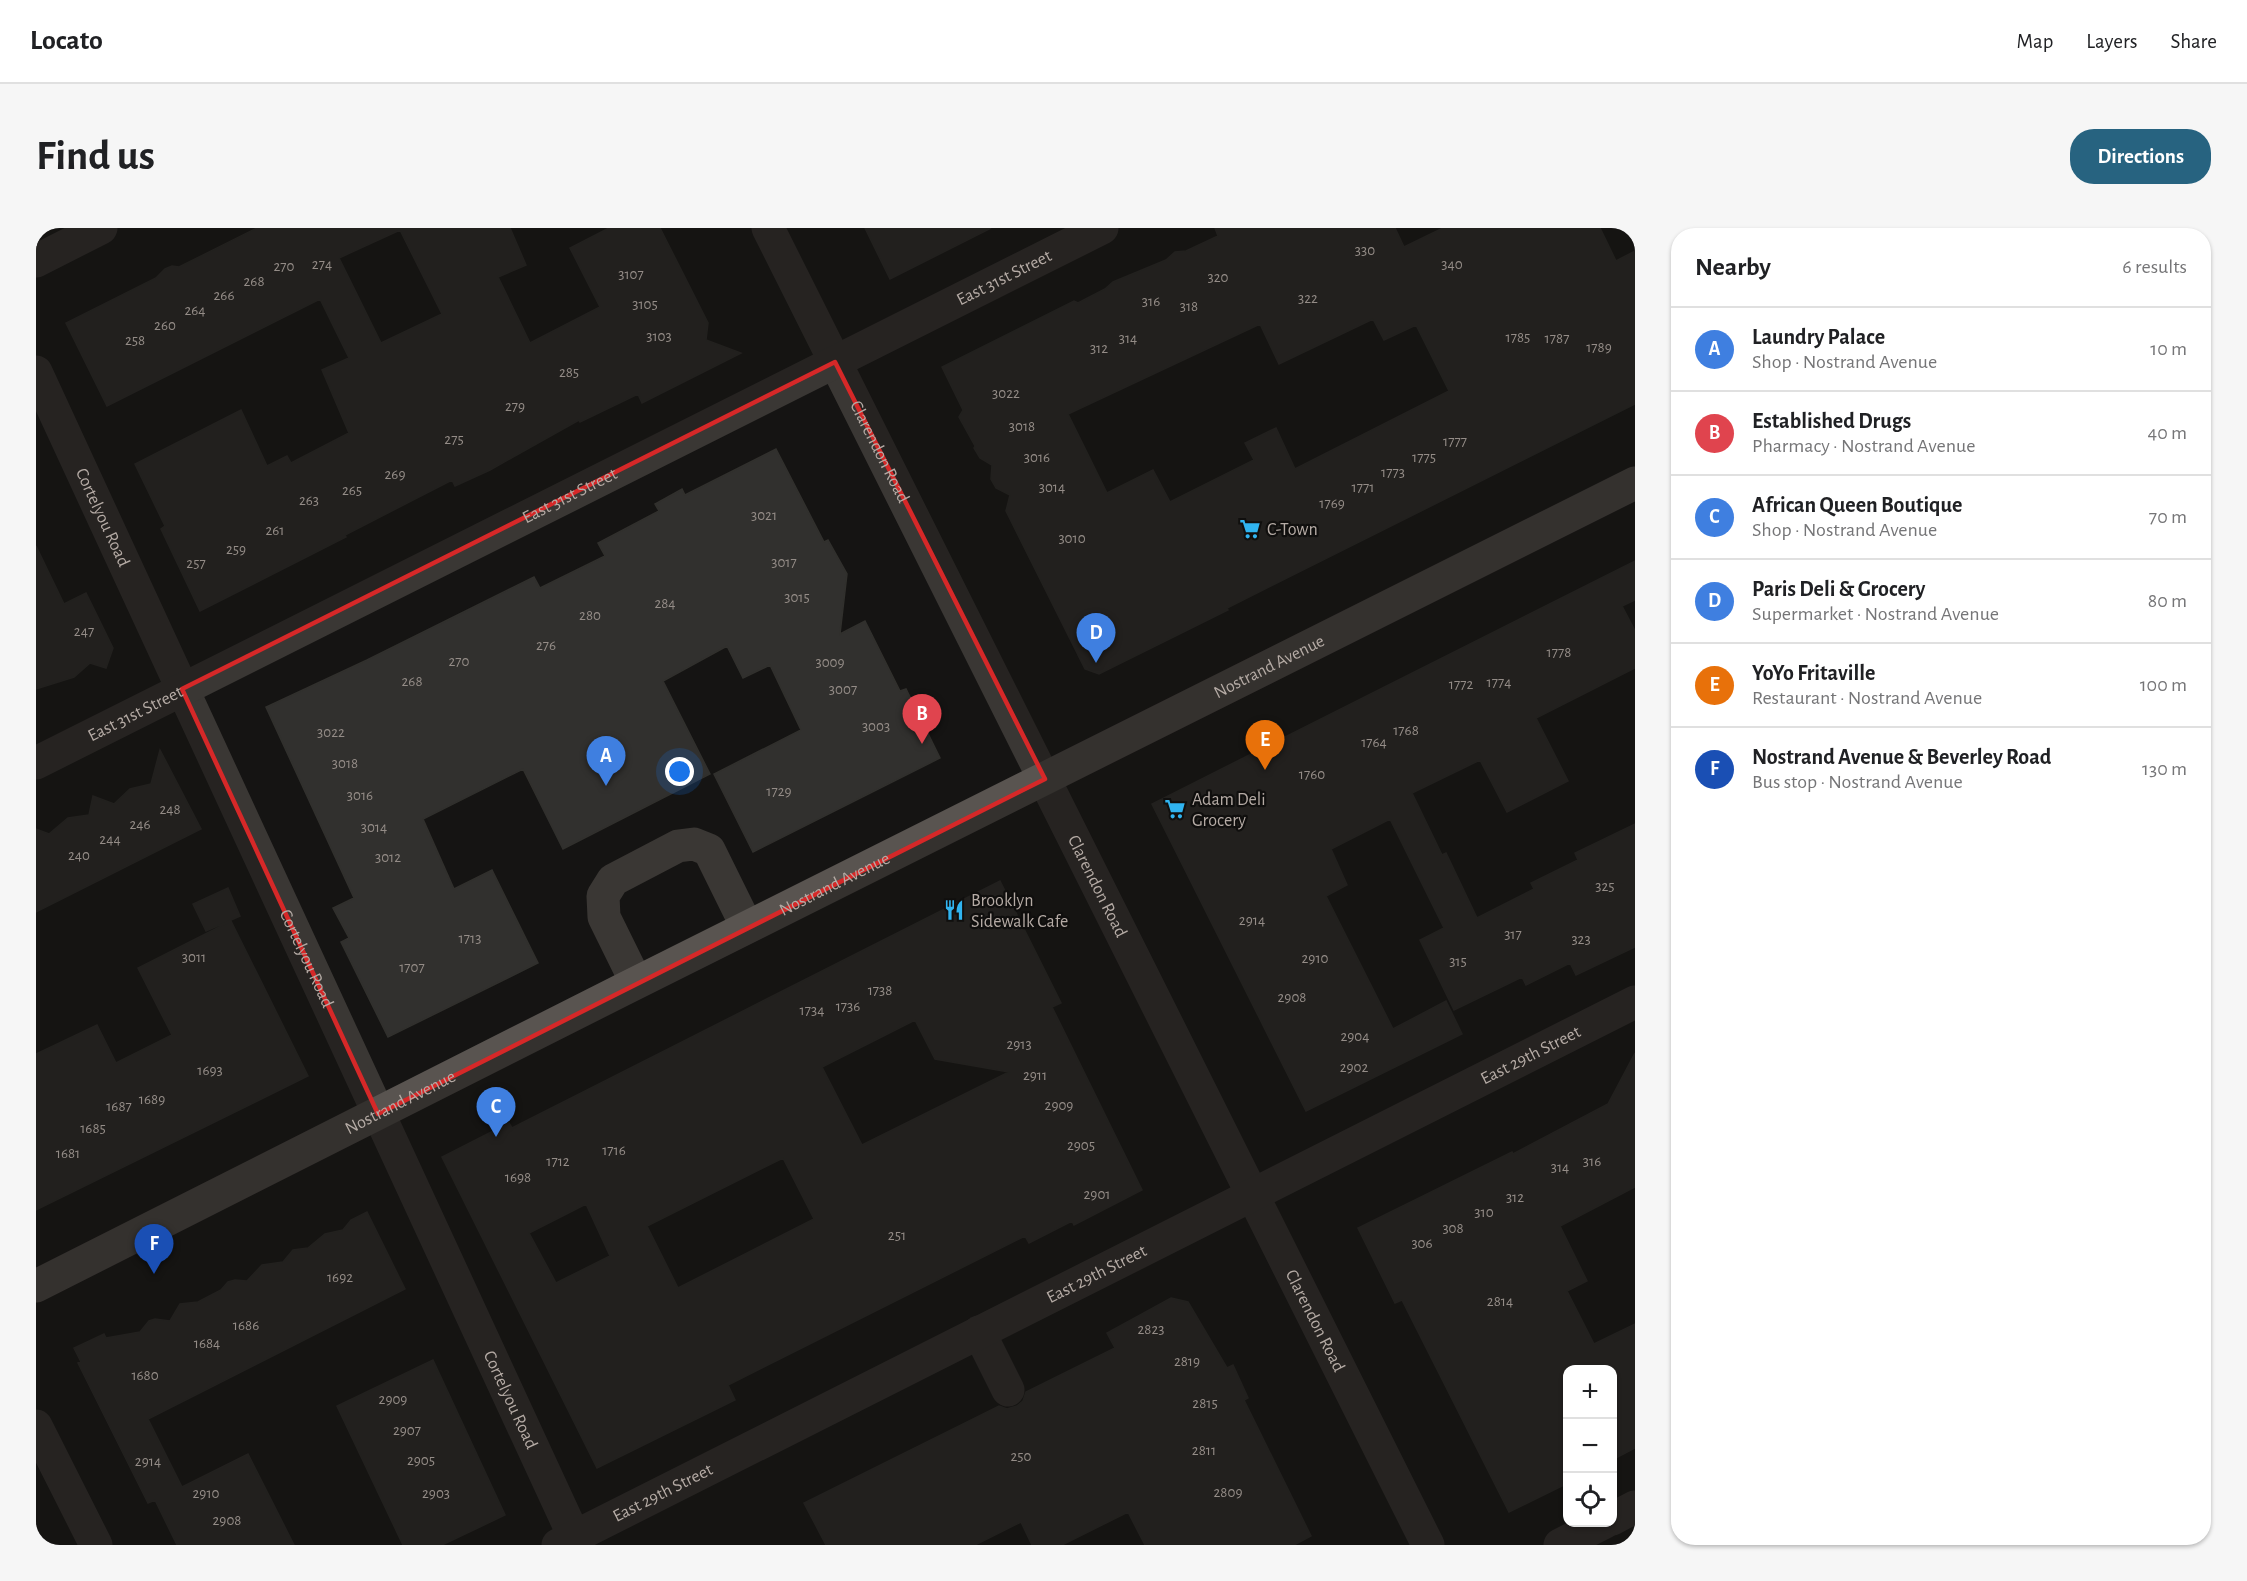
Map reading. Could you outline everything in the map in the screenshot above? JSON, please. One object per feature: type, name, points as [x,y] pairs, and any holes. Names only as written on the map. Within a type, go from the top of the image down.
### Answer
[{"type":"main road","name":"Nostrand Avenue","points":[[36,1286],[636,982],[1635,483]]},
{"type":"street","points":[[36,261],[101,228]]},
{"type":"street","name":"Clarendon Road","points":[[768,228],[1428,1545]]},
{"type":"street","name":"East 31st Street","points":[[36,763],[1102,228]]},
{"type":"street","name":"Cortelyou Road","points":[[36,372],[378,1114],[570,1542]]},
{"type":"street","points":[[636,982],[604,917],[603,896],[613,880],[678,846],[694,844],[709,850],[747,927]]},
{"type":"street","name":"East 29th Street","points":[[570,1542],[1253,1193],[1635,1002]]},
{"type":"street","points":[[979,1332],[1008,1390]]},
{"type":"street","points":[[36,1426],[93,1544]]},
{"type":"street","points":[[1617,1516],[1635,1507]]},
{"type":"street","points":[[1560,1545],[1595,1527]]},
{"type":"highlighted area","points":[[835,362],[1045,779],[378,1114],[182,689]]},
{"type":"building","points":[[257,228],[510,228],[526,265],[498,277],[530,343],[600,307],[570,248],[609,228],[660,228],[708,323],[706,340],[741,353],[642,403],[638,394],[580,422],[579,420],[490,470],[455,486],[452,480],[200,611],[161,529],[165,526],[135,464],[241,410],[267,466],[287,456],[291,463],[349,433],[322,370],[349,358],[320,299],[107,406],[66,323],[156,278],[165,269],[172,266],[179,267]],"holes":[[[400,230],[442,314],[381,343],[339,258]]]},
{"type":"building","points":[[865,228],[991,228],[890,279]]},
{"type":"building","points":[[1215,228],[1395,228],[1404,247],[1443,228],[1600,228],[1616,261],[1635,251],[1635,404],[1099,674],[1085,669],[1006,511],[1010,495],[996,488],[991,479],[992,465],[980,458],[974,448],[959,417],[963,410],[942,367],[1074,301],[1078,303],[1105,289],[1113,282],[1166,260],[1175,252],[1186,251],[1218,236]],"holes":[[[1373,319],[1384,340],[1416,325],[1449,391],[1295,469],[1276,428],[1245,443],[1254,460],[1170,502],[1153,470],[1107,493],[1068,414],[1260,324],[1279,364]]]},
{"type":"building","points":[[776,449],[824,542],[828,540],[847,574],[840,634],[865,621],[900,691],[906,689],[940,758],[753,852],[714,774],[801,730],[770,665],[743,678],[727,646],[663,681],[710,774],[563,849],[523,769],[423,819],[454,889],[492,870],[538,963],[388,1037],[341,942],[349,938],[333,908],[354,898],[266,707],[534,577],[540,588],[605,556],[598,543],[659,511],[655,504],[682,489],[685,495]]},
{"type":"building","points":[[36,546],[64,604],[86,593],[113,648],[106,668],[90,663],[74,677],[36,689]]},
{"type":"building","points":[[1635,561],[1635,600],[1622,606],[1635,631],[1635,668],[1536,718],[1568,781],[1507,812],[1480,760],[1412,793],[1442,855],[1446,853],[1477,918],[1534,889],[1531,883],[1578,860],[1575,853],[1635,824],[1635,947],[1576,975],[1570,963],[1526,985],[1522,977],[1454,1010],[1420,940],[1444,928],[1390,819],[1331,849],[1347,885],[1326,896],[1393,1029],[1446,1001],[1462,1034],[1306,1111],[1152,804]]},
{"type":"building","points":[[160,750],[201,829],[36,912],[36,829],[49,834],[68,818],[89,815],[93,796],[114,804],[130,789],[151,784]]},
{"type":"building","points":[[1000,881],[1061,1003],[1052,1007],[1142,1190],[1074,1225],[1072,1221],[1029,1243],[1025,1236],[728,1385],[735,1400],[597,1468],[442,1157],[509,1123],[512,1128]],"holes":[[[915,1020],[935,1059],[1009,1072],[862,1145],[822,1067]],[[783,1158],[814,1219],[678,1288],[647,1226]],[[586,1204],[610,1256],[556,1283],[529,1233]]]},
{"type":"building","points":[[228,888],[240,916],[206,931],[193,904]]},
{"type":"building","points":[[231,921],[308,1076],[36,1210],[36,1054],[97,1025],[116,1063],[172,1035],[138,968]]},
{"type":"building","points":[[1635,1053],[1635,1187],[1560,1226],[1587,1281],[1567,1291],[1594,1344],[1635,1324],[1635,1448],[1617,1457],[1617,1365],[1563,1365],[1563,1485],[1509,1512],[1402,1300],[1395,1303],[1358,1228],[1512,1152],[1513,1154],[1608,1104]]},
{"type":"building","points":[[367,1212],[405,1289],[148,1419],[182,1487],[248,1454],[294,1545],[177,1545],[155,1500],[148,1503],[78,1363],[81,1362],[74,1348],[104,1334],[106,1338],[140,1332],[149,1321],[155,1319],[170,1321],[180,1304],[198,1302],[221,1290],[228,1282],[247,1281],[262,1265],[283,1262],[293,1250],[308,1248],[325,1234],[343,1230],[351,1220]]},
{"type":"building","points":[[1171,1298],[1188,1302],[1227,1368],[1233,1365],[1248,1398],[1244,1400],[1311,1536],[1294,1545],[1145,1545],[1128,1512],[1062,1545],[1032,1545],[1021,1522],[975,1545],[826,1545],[804,1503],[999,1406],[1007,1409],[1017,1406],[1023,1401],[1026,1392],[1115,1348],[1107,1333]]},
{"type":"building","points":[[433,1360],[505,1515],[442,1545],[403,1545],[337,1406]]},
{"type":"place","name":"C-Town","points":[[1250,529]]},
{"type":"place","name":"Paris Deli & Grocery","points":[[1096,663]]},
{"type":"place","name":"Established Drugs","points":[[922,744]]},
{"type":"place","name":"YoYo Fritaville","points":[[1265,770]]},
{"type":"place","name":"Laundry Palace","points":[[606,786]]},
{"type":"place","name":"Adam Deli Grocery","points":[[1175,809]]},
{"type":"place","name":"Brooklyn Sidewalk Cafe","points":[[954,910]]},
{"type":"place","name":"African Queen Boutique","points":[[496,1137]]},
{"type":"place","name":"Nostrand Avenue & Beverley Road","points":[[154,1274]]}]
